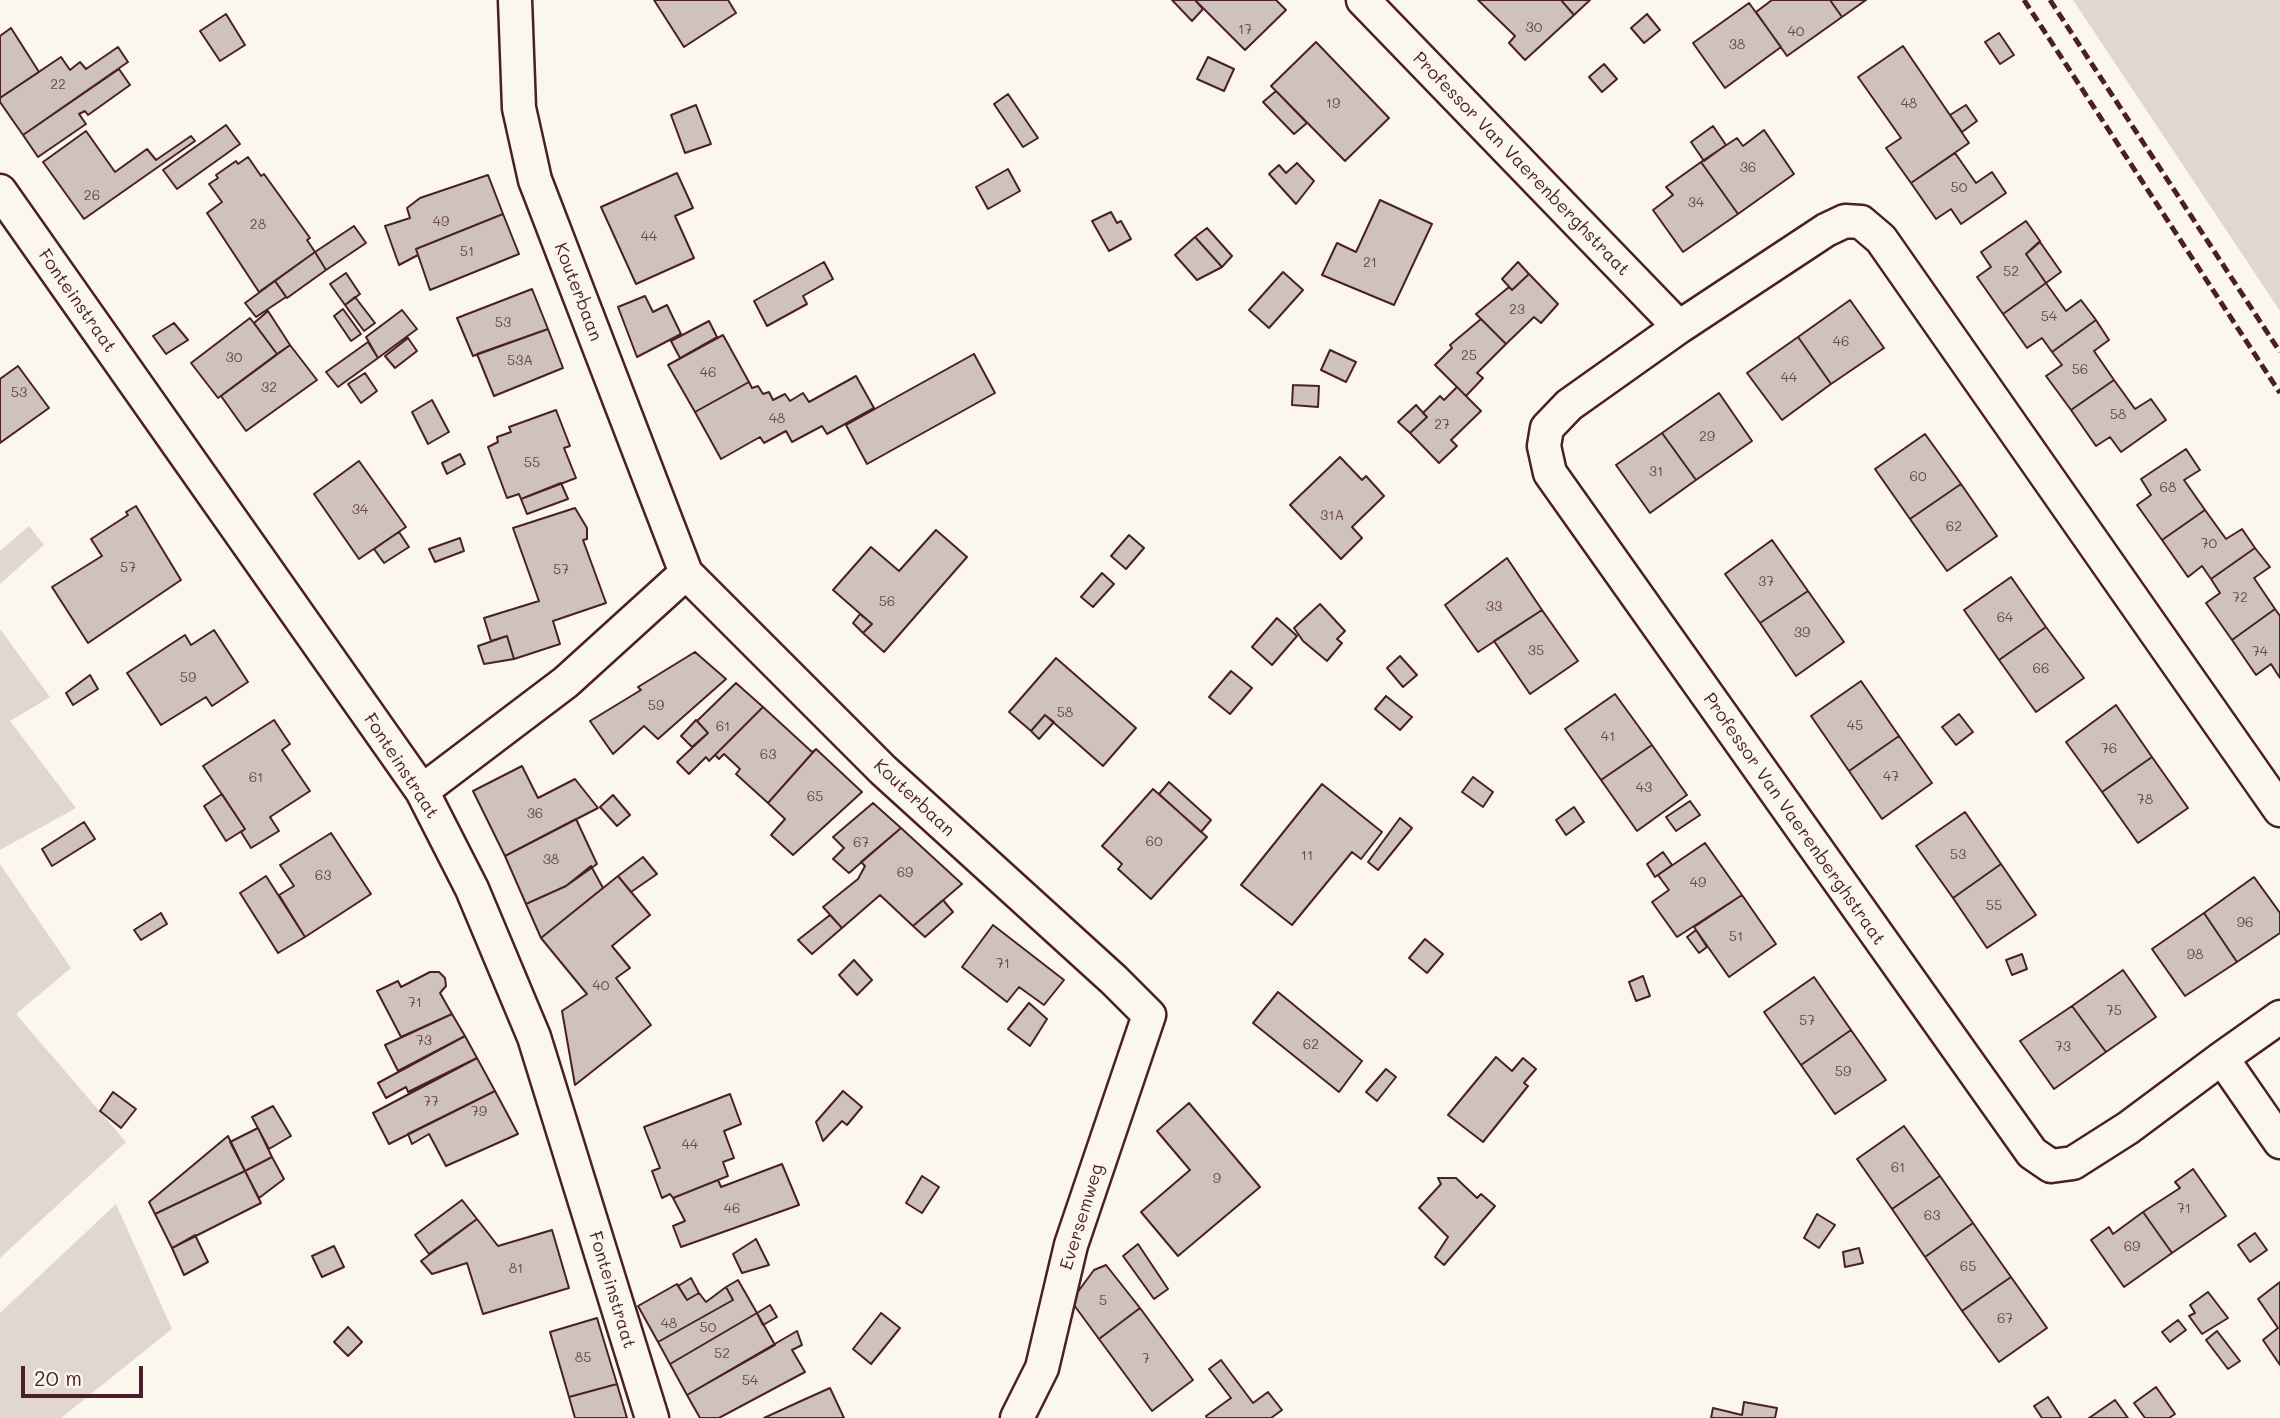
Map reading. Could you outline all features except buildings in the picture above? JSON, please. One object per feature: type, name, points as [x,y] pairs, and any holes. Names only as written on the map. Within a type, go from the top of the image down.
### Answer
[{"type":"street","name":"Kouterbaan","points":[[515,0],[519,108],[535,180],[686,573],[883,770],[1149,1015]]},
{"type":"street","name":"Professor Van Vaerenberghstraat","points":[[1363,0],[1679,327]]},
{"type":"street","name":"Fonteinstraat","points":[[0,191],[422,791],[472,889],[534,1037],[652,1418]]},
{"type":"street","name":"Professor Van Vaerenberghstraat","points":[[2280,810],[1881,239],[1861,222],[1845,220],[1826,230],[1679,327],[1569,405],[1547,428],[1544,446],[1550,473],[2032,1153],[2051,1166],[2073,1163],[2128,1128],[2280,1017]]},
{"type":"street","points":[[422,791],[566,682],[686,573]]},
{"type":"street","name":"Eversemweg","points":[[1017,1418],[1042,1368],[1071,1245],[1149,1015]]},
{"type":"street","points":[[2222,1058],[2280,1142]]},
{"type":"shaded area","points":[[2073,0],[2280,0],[2280,311]]},
{"type":"shaded area","points":[[29,526],[44,545],[0,584],[0,551]]},
{"type":"shaded area","points":[[0,629],[50,697],[10,721],[76,808],[0,850]]},
{"type":"shaded area","points":[[0,864],[71,968],[16,1014],[126,1142],[0,1258]]},
{"type":"shaded area","points":[[116,1204],[172,1329],[61,1418],[0,1418],[0,1313]]},
{"type":"railway","points":[[2024,0],[2280,393]]},
{"type":"railway","points":[[2050,0],[2280,352]]}]
